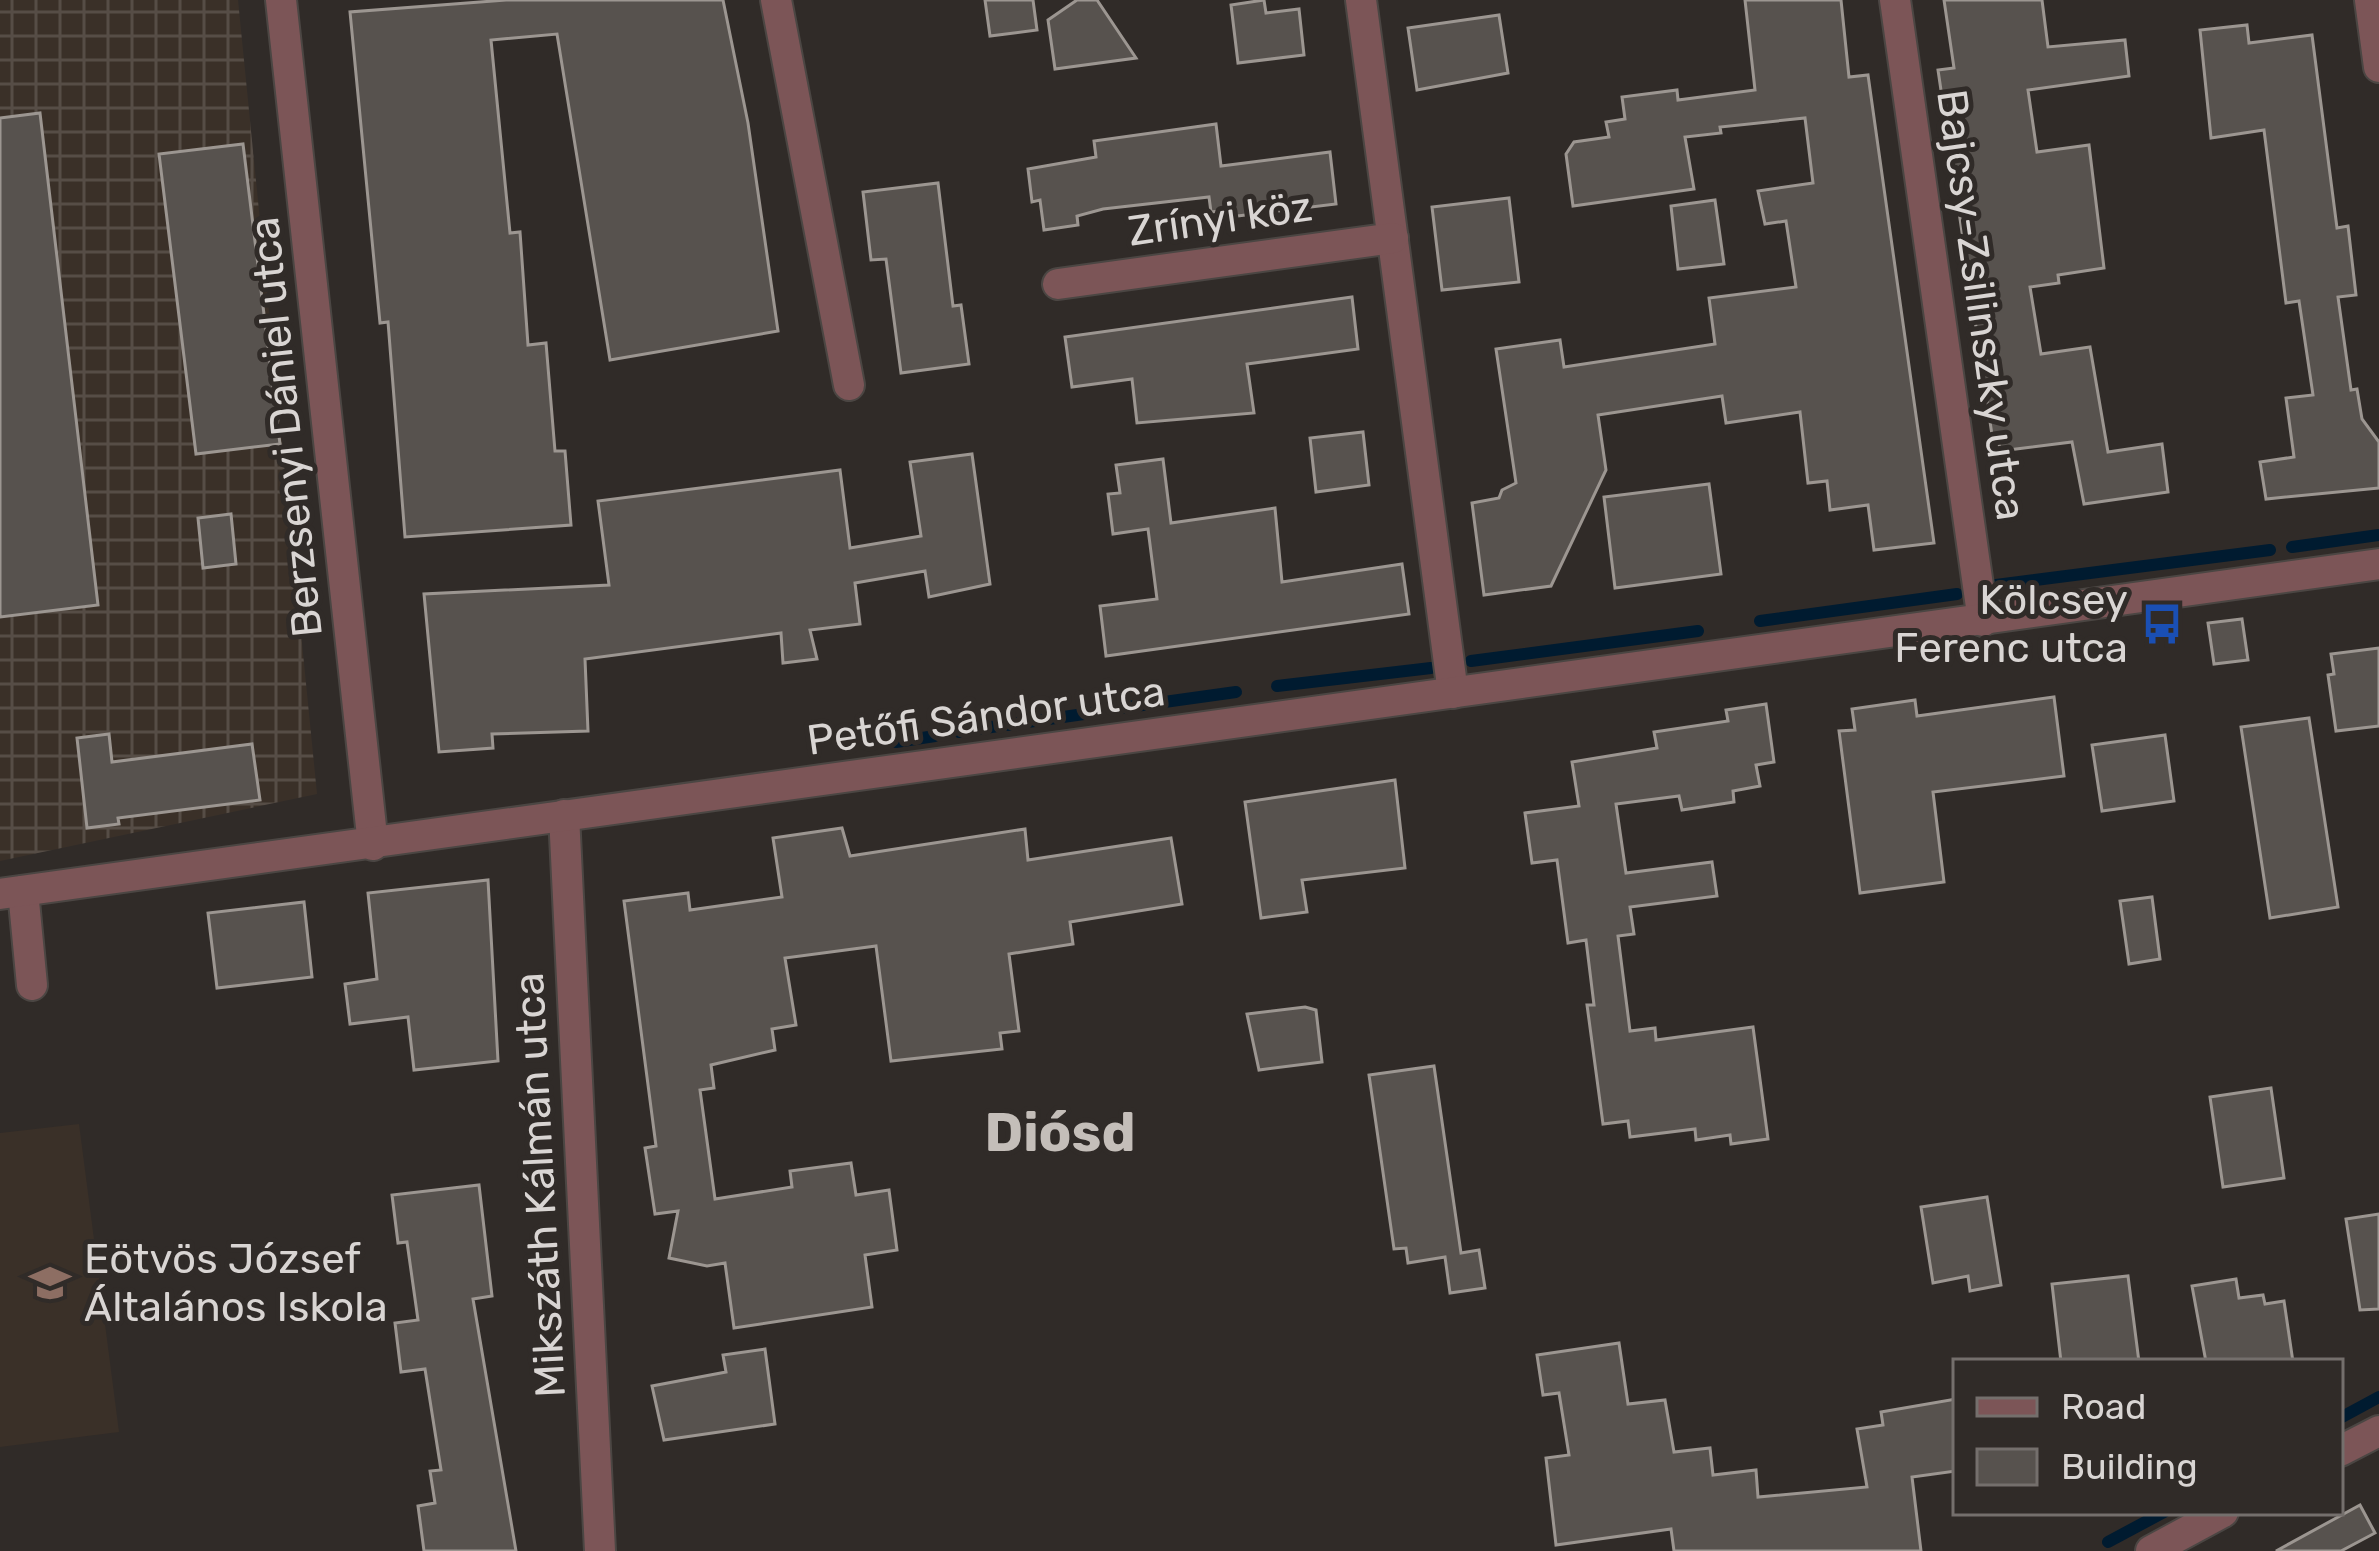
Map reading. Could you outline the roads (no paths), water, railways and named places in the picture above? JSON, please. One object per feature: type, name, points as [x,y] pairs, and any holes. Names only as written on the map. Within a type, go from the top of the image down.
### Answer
[{"type":"street","name":"Berzsenyi Dániel utca","points":[[281,0],[373,845]]},
{"type":"street","points":[[776,0],[849,385]]},
{"type":"street","points":[[1361,0],[1453,693]]},
{"type":"street","name":"Bajcsy-Zsilinszky utca","points":[[1895,0],[1983,621]]},
{"type":"street","points":[[2370,0],[2379,67]]},
{"type":"street","name":"Zrínyi köz","points":[[1058,284],[1393,238]]},
{"type":"street","name":"Petőfi Sándor utca","points":[[11,892],[2379,564]]},
{"type":"street","name":"Mikszáth Kálmán utca","points":[[564,815],[600,1551]]},
{"type":"street","points":[[11,892],[32,985]]},
{"type":"street","points":[[2343,1449],[2379,1431]]},
{"type":"street","points":[[2150,1551],[2217,1515]]},
{"type":"waterway","points":[[2292,547],[2379,535]]},
{"type":"waterway","points":[[1996,585],[2270,550]]},
{"type":"waterway","points":[[1760,621],[1957,594]]},
{"type":"waterway","points":[[1471,661],[1698,631]]},
{"type":"waterway","points":[[1277,686],[1431,668]]},
{"type":"waterway","points":[[1114,709],[1236,692]]},
{"type":"waterway","points":[[1007,725],[1098,712]]},
{"type":"waterway","points":[[959,732],[998,726]]},
{"type":"waterway","points":[[896,742],[935,736]]},
{"type":"waterway","points":[[2343,1416],[2379,1397]]},
{"type":"waterway","points":[[2108,1542],[2158,1515]]},
{"type":"place","name":"Kölcsey Ferenc utca","points":[[2162,624]]},
{"type":"place","name":"Eötvös József Általános Iskola","points":[[50,1283]]},
{"type":"district","name":"Diósd","points":[[1060,1133]]}]
